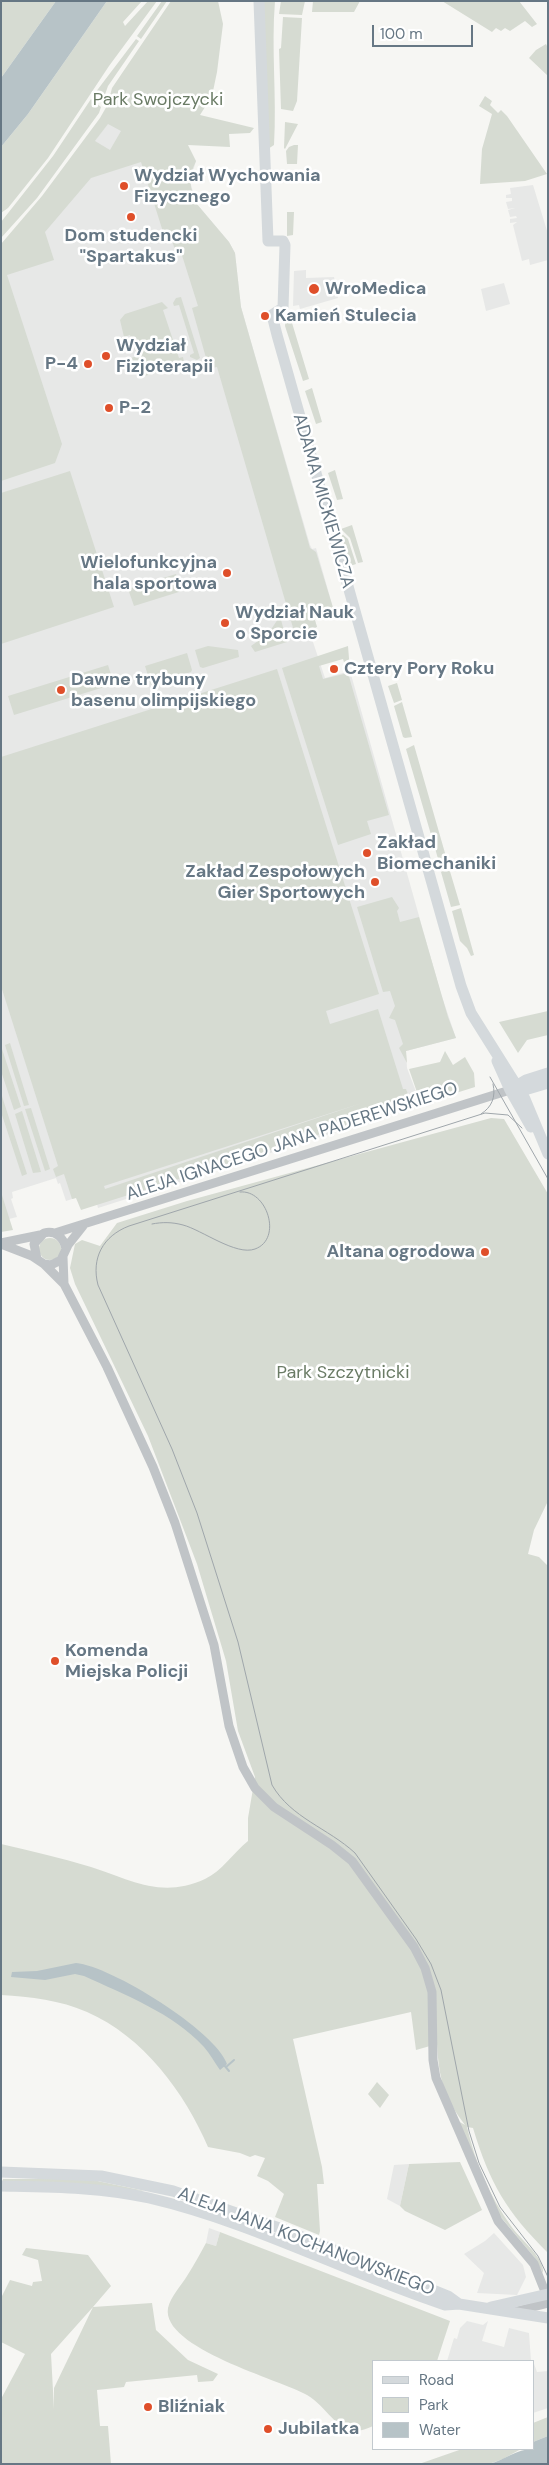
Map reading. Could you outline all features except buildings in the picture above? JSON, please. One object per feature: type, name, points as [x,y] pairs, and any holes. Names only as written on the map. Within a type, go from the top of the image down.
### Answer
[{"type":"main road","name":"ADAMA MICKIEWICZA","points":[[259,1],[268,240],[282,240],[285,245],[284,303],[283,308],[272,315],[288,379],[461,986],[471,1012],[497,1056],[504,1063],[514,1088],[533,1118],[548,1154]]},
{"type":"main road","points":[[514,1088],[526,1080],[548,1073]]},
{"type":"main road","points":[[514,1088],[528,1089],[548,1083]]},
{"type":"main road","name":"ALEJA JANA KOCHANOWSKIEGO","points":[[1,2172],[88,2174],[149,2184],[285,2230],[448,2296],[459,2304]]},
{"type":"main road","points":[[147,2198],[149,2184]]},
{"type":"main road","name":"ALEJA JANA KOCHANOWSKIEGO","points":[[1,2186],[80,2188],[147,2198],[213,2216],[263,2233],[445,2305],[459,2304],[548,2318]]},
{"type":"main road","name":"ALEJA JANA KOCHANOWSKIEGO","points":[[487,2308],[547,2298]]},
{"type":"street","name":"ALEJA IGNACEGO JANA PADEREWSKIEGO","points":[[56,1233],[514,1088]]},
{"type":"street","points":[[1,1243],[37,1259],[55,1264],[83,1225]]},
{"type":"street","points":[[1,1243],[48,1232],[56,1233],[62,1239],[64,1284]]},
{"type":"street","points":[[40,1235],[34,1244],[37,1259],[64,1284],[107,1366],[153,1467],[175,1524],[214,1645],[229,1726],[243,1767],[255,1788],[274,1807],[332,1845],[352,1861],[421,1959],[432,1992],[433,2060],[438,2085],[498,2221],[534,2264],[547,2298],[509,2312]]},
{"type":"shaded area","points":[[108,123],[196,161],[190,181],[196,203],[229,242],[235,253],[241,307],[310,545],[312,549],[316,548],[334,611],[314,617],[317,627],[309,630],[325,678],[350,671],[441,994],[456,1038],[406,1051],[407,1068],[421,1105],[98,1208],[94,1192],[66,1201],[60,1183],[58,1184],[56,1178],[12,1192],[13,1198],[11,1199],[17,1217],[1,1221],[1,256],[45,208]]},
{"type":"shaded area","points":[[533,185],[548,234],[548,260],[530,265],[529,259],[522,261],[513,225],[517,222],[510,223],[510,219],[517,218],[516,216],[510,217],[508,210],[515,208],[508,209],[506,202],[512,201],[512,198],[506,198],[506,195],[511,194],[510,188]]},
{"type":"shaded area","name":"WroMedica","points":[[306,270],[306,278],[334,277],[338,298],[300,309],[299,305],[293,306],[294,271]]},
{"type":"shaded area","points":[[504,283],[510,304],[486,311],[481,289]]},
{"type":"shaded area","points":[[409,2164],[400,2206],[387,2199],[394,2165]]},
{"type":"shaded area","points":[[209,2228],[220,2232],[216,2246],[206,2243]]},
{"type":"shaded area","points":[[494,2233],[523,2265],[526,2277],[517,2295],[477,2293],[484,2273],[464,2254]]},
{"type":"shaded area","points":[[467,2321],[483,2325],[488,2321],[482,2341],[504,2347],[509,2328],[529,2333],[531,2360],[447,2360],[454,2338],[457,2339],[460,2328]]},
{"type":"shaded area","points":[[534,2364],[537,2372],[548,2371],[548,2408],[534,2413]]},
{"type":"green space","points":[[1,1],[56,1],[1,78]]},
{"type":"green space","points":[[107,1],[142,1],[123,22],[125,26],[148,1],[157,1],[109,66],[48,158],[8,208],[1,213],[1,147],[28,114]]},
{"type":"green space","points":[[162,1],[167,1],[141,39],[137,36]]},
{"type":"green space","name":"Park Swojczycki","points":[[171,1],[218,1],[223,24],[217,72],[212,96],[200,115],[254,128],[250,133],[229,134],[230,147],[188,145],[196,161],[190,175],[191,187],[196,203],[229,242],[235,253],[241,307],[310,548],[316,552],[334,611],[314,617],[317,627],[308,630],[309,633],[296,638],[217,367],[212,368],[208,365],[192,308],[198,306],[180,249],[175,250],[170,234],[164,235],[141,162],[91,178],[45,232],[54,260],[7,275],[62,444],[55,463],[1,481],[1,244],[42,196],[100,118],[108,104],[112,88]],"holes":[[[108,124],[121,131],[110,150],[95,141]]]},
{"type":"green space","points":[[263,1],[275,1],[274,145],[268,149]]},
{"type":"green space","points":[[281,1],[305,1],[302,15],[279,14]]},
{"type":"green space","points":[[313,1],[360,1],[354,12],[312,12]]},
{"type":"green space","points":[[442,1],[519,1],[537,24],[532,27],[525,21],[510,31],[505,28],[501,31],[496,28],[492,32]]},
{"type":"green space","points":[[283,17],[302,18],[297,101],[293,111],[281,109],[279,49],[281,48]]},
{"type":"green space","points":[[136,39],[139,41],[108,86],[102,103],[92,97]]},
{"type":"green space","points":[[546,44],[548,48],[548,76],[529,58],[536,50]]},
{"type":"green space","points":[[485,96],[492,101],[490,105],[498,113],[501,110],[507,116],[547,174],[525,181],[480,184],[482,149],[492,114],[479,106]]},
{"type":"green space","points":[[91,99],[101,107],[99,113],[37,198],[1,238],[1,222],[53,156]]},
{"type":"green space","points":[[285,122],[298,124],[285,149],[284,148]]},
{"type":"green space","points":[[294,145],[298,145],[297,164],[287,164],[286,151]]},
{"type":"green space","points":[[287,212],[294,212],[293,235],[287,236]]},
{"type":"green space","points":[[181,297],[200,358],[197,360],[190,357],[194,353],[179,305],[174,306],[173,303],[176,298]]},
{"type":"green space","points":[[162,302],[168,308],[163,310],[179,358],[183,357],[184,362],[181,365],[145,376],[141,375],[134,367],[131,358],[137,356],[130,335],[124,337],[120,320],[125,314]]},
{"type":"green space","points":[[289,313],[309,379],[303,381],[285,326],[286,314]]},
{"type":"green space","points":[[312,388],[322,422],[316,424],[305,391]]},
{"type":"green space","points":[[335,470],[343,499],[337,500],[328,473]]},
{"type":"green space","points":[[70,471],[114,607],[1,644],[1,493]]},
{"type":"green space","points":[[352,525],[363,562],[358,563],[350,538],[341,529]]},
{"type":"green space","points":[[341,533],[348,539],[356,564],[350,566]]},
{"type":"green space","points":[[176,574],[182,591],[134,606],[128,589]]},
{"type":"green space","points":[[280,616],[287,642],[255,652],[251,646],[268,634]]},
{"type":"green space","points":[[208,646],[238,650],[239,657],[203,668],[200,667],[195,650]]},
{"type":"green space","points":[[348,646],[350,671],[347,672],[343,659],[319,666],[323,679],[348,673],[389,815],[367,821],[371,834],[338,845],[282,668]]},
{"type":"green space","points":[[187,653],[191,672],[151,685],[145,666]]},
{"type":"green space","name":"Dawne trybuny basenu olimpijskiego","points":[[108,665],[114,684],[14,715],[8,696]]},
{"type":"green space","points":[[277,669],[379,994],[326,1011],[330,1024],[378,1009],[403,1089],[406,1089],[412,1105],[81,1210],[76,1198],[72,1199],[64,1174],[56,1177],[53,1169],[58,1166],[1,986],[1,757]],"holes":[[[362,1103],[105,1189],[104,1186]]]},
{"type":"green space","points":[[397,683],[402,700],[394,703],[388,686]]},
{"type":"green space","points":[[402,702],[412,737],[403,737],[394,706]]},
{"type":"green space","points":[[414,745],[447,860],[439,862],[406,749]]},
{"type":"green space","points":[[449,868],[460,905],[451,907],[441,872]]},
{"type":"green space","points":[[392,897],[399,908],[397,911],[400,922],[419,917],[448,1017],[456,1038],[406,1051],[407,1063],[399,1048],[403,1044],[395,1020],[389,1018],[395,1006],[390,991],[383,992],[357,907]]},
{"type":"green space","points":[[461,908],[474,955],[471,956],[467,948],[460,941],[452,911]]},
{"type":"green space","points":[[548,1011],[548,1035],[527,1040],[518,1053],[499,1022]]},
{"type":"green space","points":[[10,1043],[29,1105],[24,1106],[5,1045]]},
{"type":"green space","points":[[1,1046],[21,1107],[14,1110],[1,1071]]},
{"type":"green space","points":[[445,1051],[453,1065],[465,1057],[474,1073],[475,1087],[421,1104],[409,1069],[440,1062]]},
{"type":"green space","points":[[1,1093],[27,1174],[22,1176],[1,1112]]},
{"type":"green space","points":[[31,1108],[50,1169],[45,1171],[25,1109]]},
{"type":"green space","points":[[22,1111],[41,1172],[33,1173],[15,1114]]},
{"type":"green space","name":"Park Szczytnicki","points":[[491,1118],[504,1119],[548,1194],[548,1501],[534,1530],[528,1554],[539,1557],[548,1566],[548,2253],[521,2224],[501,2196],[479,2148],[473,2128],[467,2127],[474,2153],[490,2191],[503,2215],[540,2261],[543,2273],[534,2257],[500,2216],[458,2121],[465,2125],[447,2097],[439,2068],[437,2044],[416,2050],[411,2012],[293,2039],[322,2167],[324,2184],[317,2184],[319,2235],[275,2217],[284,2194],[268,2181],[257,2176],[265,2158],[255,2155],[250,2157],[240,2153],[208,2147],[187,2106],[160,2068],[126,2036],[107,2022],[77,2008],[45,2000],[1,1995],[1,1844],[91,1867],[133,1882],[160,1887],[189,1885],[211,1876],[248,1841],[248,1818],[255,1777],[238,1731],[226,1661],[197,1564],[148,1436],[75,1284],[70,1268],[75,1244],[82,1240],[100,1246],[117,1223],[187,1201]]},
{"type":"green space","points":[[1,1192],[13,1230],[1,1232]]},
{"type":"green space","points":[[50,1238],[58,1241],[61,1249],[58,1257],[50,1260],[42,1257],[39,1249],[42,1241]]},
{"type":"green space","points":[[377,2082],[389,2095],[380,2108],[368,2094]]},
{"type":"green space","points":[[460,2162],[482,2210],[445,2230],[405,2211],[400,2206],[409,2164]]},
{"type":"green space","points":[[3,2179],[88,2179],[145,2191],[2,2183]]},
{"type":"green space","points":[[220,2232],[450,2321],[437,2360],[372,2360],[372,2426],[362,2430],[352,2430],[344,2427],[307,2395],[225,2361],[202,2349],[183,2336],[171,2323],[168,2308],[174,2295],[190,2272],[206,2243],[216,2246]]},
{"type":"green space","points":[[26,2248],[88,2255],[111,2286],[93,2307],[152,2303],[156,2330],[188,2360],[218,2374],[213,2381],[198,2382],[197,2375],[126,2382],[124,2387],[97,2390],[100,2426],[108,2426],[111,2464],[1,2464],[1,2399],[25,2354],[1,2342],[1,2298],[10,2280],[32,2286],[33,2282],[42,2281],[38,2260],[22,2255]],"holes":[[[93,2307],[54,2388],[54,2409],[51,2354]]]},
{"type":"green space","points":[[548,2417],[548,2436],[534,2442],[534,2423]]},
{"type":"green space","points":[[459,2450],[519,2450],[489,2464],[419,2464]]},
{"type":"water","points":[[56,1],[107,1],[28,114],[1,147],[1,78]]},
{"type":"water","points":[[76,1963],[113,1975],[184,2018],[219,2050],[227,2064],[220,2070],[204,2047],[178,2024],[148,2006],[84,1976],[75,1974],[45,1980],[11,1977],[12,1972],[37,1971]]},
{"type":"water","points":[[548,2436],[548,2464],[489,2464],[524,2450],[534,2450],[534,2442]]},
{"type":"waterway","points":[[226,2067],[234,2060]]},
{"type":"waterway","points":[[224,2065],[229,2071]]},
{"type":"tram line","points":[[490,1077],[548,1179]]},
{"type":"tram line","points":[[481,1114],[492,1101],[494,1093],[493,1084]]},
{"type":"tram line","points":[[522,1128],[508,1115],[485,1113],[129,1226],[112,1236],[101,1249],[96,1266],[96,1275],[98,1285],[172,1449],[197,1513],[238,1642],[272,1785],[289,1806],[355,1853],[416,1939],[431,1964],[441,1990],[469,2131],[479,2163],[500,2207],[538,2256],[548,2277]]},
{"type":"tram line","points":[[152,1224],[175,1223],[238,1249],[255,1249],[264,1244],[268,1235],[270,1226],[268,1216],[258,1198],[250,1193],[240,1192]]},
{"type":"place","name":"Wydział Wychowania Fizycznego","points":[[124,186]]},
{"type":"place","name":"Dom studencki \"Spartakus\"","points":[[131,217]]},
{"type":"place","name":"WroMedica","points":[[314,289]]},
{"type":"place","name":"Kamień Stulecia","points":[[265,316]]},
{"type":"place","name":"Wydział Fizjoterapii","points":[[106,356]]},
{"type":"place","name":"P-4","points":[[88,364]]},
{"type":"place","name":"P-2","points":[[109,408]]},
{"type":"place","name":"Wielofunkcyjna hala sportowa","points":[[227,573]]},
{"type":"place","name":"Wydział Nauk o Sporcie","points":[[225,623]]},
{"type":"place","name":"Cztery Pory Roku","points":[[334,669]]},
{"type":"place","name":"Dawne trybuny basenu olimpijskiego","points":[[61,690]]},
{"type":"place","name":"Zakład Biomechaniki","points":[[367,853]]},
{"type":"place","name":"Zakład Zespołowych Gier Sportowych","points":[[375,882]]},
{"type":"place","name":"Altana ogrodowa","points":[[485,1252]]},
{"type":"place","name":"Komenda Miejska Policji","points":[[55,1661]]},
{"type":"place","name":"Bliźniak","points":[[148,2407]]},
{"type":"place","name":"Jubilatka","points":[[268,2429]]}]
